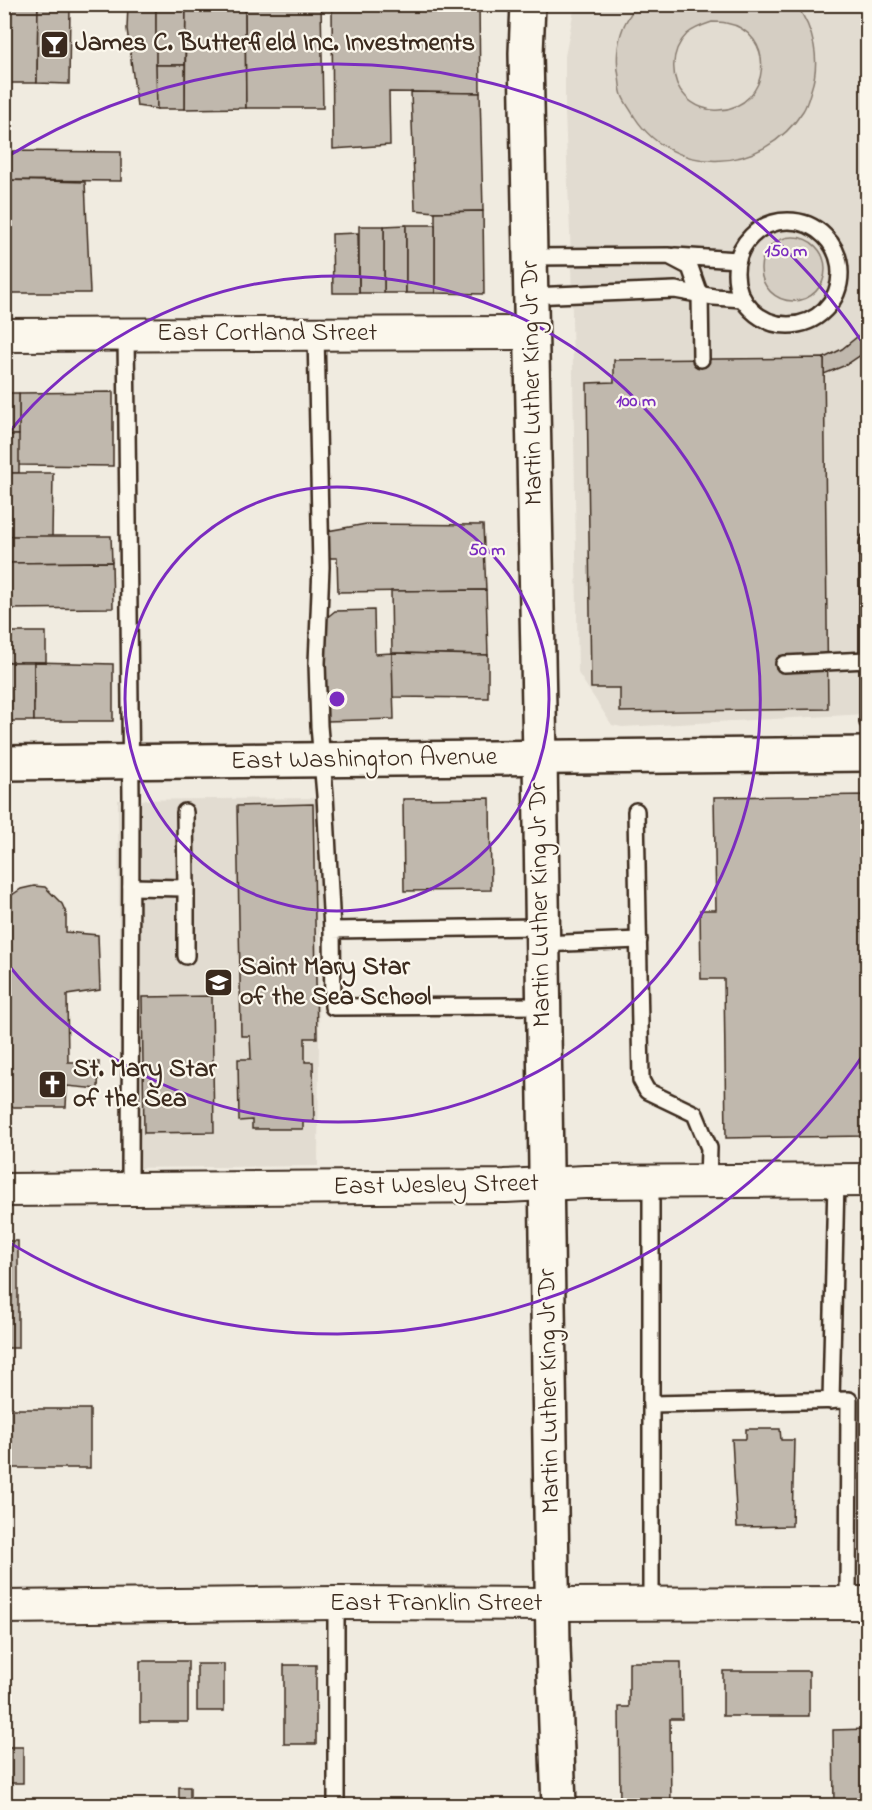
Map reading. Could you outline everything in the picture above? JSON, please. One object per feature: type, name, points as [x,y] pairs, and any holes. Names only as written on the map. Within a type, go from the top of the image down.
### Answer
[{"type":"main road","name":"Martin Luther King Jr Dr","points":[[528,4],[526,53],[531,257],[530,333],[540,758],[542,1006],[553,1604],[559,1806]]},
{"type":"main road","name":"East Washington Avenue","points":[[4,763],[867,754]]},
{"type":"street","name":"East Cortland Street","points":[[4,335],[530,333]]},
{"type":"street","name":"East Wesley Street","points":[[4,1190],[867,1180]]},
{"type":"street","name":"East Franklin Street","points":[[4,1607],[336,1603],[857,1603]]},
{"type":"lane","points":[[791,221],[809,225],[824,235],[835,249],[840,266],[840,284],[833,300],[821,314],[805,322],[788,325],[770,322],[754,313],[743,299],[736,274],[738,260],[745,244],[758,231],[774,223],[791,221]]},
{"type":"lane","points":[[669,256],[690,267],[700,295],[701,359]]},
{"type":"lane","points":[[531,257],[669,256],[705,260],[738,260]]},
{"type":"lane","points":[[531,296],[675,291],[743,299]]},
{"type":"lane","points":[[126,334],[131,762],[130,1190]]},
{"type":"lane","points":[[316,334],[321,567],[317,663],[326,795],[333,1007],[542,1006]]},
{"type":"lane","points":[[867,548],[867,722]]},
{"type":"lane","points":[[784,664],[867,660]]},
{"type":"lane","points":[[636,811],[641,1080],[647,1091],[694,1114],[709,1148],[708,1182]]},
{"type":"lane","points":[[185,812],[186,956]]},
{"type":"lane","points":[[131,887],[186,888]]},
{"type":"lane","points":[[332,930],[639,940]]},
{"type":"lane","points":[[831,1401],[836,1180]]},
{"type":"lane","points":[[651,1181],[651,1604]]},
{"type":"lane","points":[[651,1404],[849,1400],[857,1603]]},
{"type":"lane","points":[[336,1603],[336,1806]]},
{"type":"shaded area","points":[[575,5],[867,5],[867,714],[622,727],[612,725],[578,673],[571,257],[565,113],[565,56]]},
{"type":"shaded area","points":[[636,5],[796,5],[807,24],[815,57],[814,79],[803,111],[786,132],[765,148],[741,157],[716,160],[692,158],[668,149],[648,133],[627,105],[621,91],[618,46],[623,28]],"holes":[[[712,22],[726,23],[743,29],[754,40],[760,54],[762,69],[758,84],[750,96],[737,106],[719,110],[710,110],[693,103],[680,90],[674,74],[675,57],[681,41],[693,30]]]},
{"type":"shaded area","points":[[793,237],[805,239],[816,246],[823,257],[825,269],[823,281],[816,292],[805,299],[793,301],[781,299],[770,292],[763,281],[761,269],[763,257],[770,246],[781,239]]},
{"type":"shaded area","name":"Saint Mary Star of the Sea School","points":[[321,798],[318,1166],[121,1168],[118,800]]},
{"type":"building","points":[[4,4],[38,4],[37,83],[4,83]]},
{"type":"building","name":"James C. Butterfield Inc. Investments","points":[[38,4],[70,4],[69,84],[37,83]]},
{"type":"building","points":[[128,4],[156,4],[157,109],[137,106],[127,29]]},
{"type":"building","points":[[156,4],[186,4],[185,65],[156,65]]},
{"type":"building","points":[[186,4],[245,4],[246,108],[185,109]]},
{"type":"building","points":[[245,4],[321,4],[323,108],[246,108]]},
{"type":"building","points":[[332,4],[479,4],[480,93],[389,92],[390,145],[333,149]]},
{"type":"building","points":[[156,65],[185,65],[185,109],[157,109]]},
{"type":"building","points":[[411,92],[480,93],[483,211],[415,210]]},
{"type":"building","points":[[4,151],[121,152],[121,181],[4,180]]},
{"type":"building","points":[[4,180],[85,182],[90,293],[4,293]]},
{"type":"building","points":[[483,211],[484,294],[435,293],[435,212]]},
{"type":"building","points":[[406,225],[406,293],[384,293],[384,226]]},
{"type":"building","points":[[406,225],[435,225],[435,293],[406,293]]},
{"type":"building","points":[[359,226],[384,226],[384,293],[359,293]]},
{"type":"building","points":[[358,233],[359,293],[333,293],[332,234]]},
{"type":"building","points":[[868,328],[868,350],[846,365],[824,374],[824,358],[842,349]]},
{"type":"building","points":[[824,358],[828,709],[620,712],[620,688],[591,688],[587,383],[614,382],[614,360]]},
{"type":"building","points":[[113,392],[113,466],[18,465],[19,393]]},
{"type":"building","points":[[4,393],[19,393],[19,435],[4,435]]},
{"type":"building","points":[[4,435],[19,435],[19,473],[4,473]]},
{"type":"building","points":[[4,473],[53,473],[52,537],[4,536]]},
{"type":"building","points":[[366,524],[483,525],[486,590],[338,592],[337,558],[322,558],[322,532]]},
{"type":"building","points":[[4,536],[111,536],[112,562],[4,563]]},
{"type":"building","points":[[112,562],[113,608],[4,609],[4,563]]},
{"type":"building","points":[[486,590],[488,655],[392,653],[391,591]]},
{"type":"building","points":[[374,610],[375,654],[392,653],[394,719],[327,721],[325,619],[335,611]]},
{"type":"building","points":[[4,632],[46,632],[46,662],[4,662]]},
{"type":"building","points":[[392,653],[488,655],[488,698],[393,697]]},
{"type":"building","points":[[4,662],[34,662],[34,721],[4,721]]},
{"type":"building","points":[[34,662],[113,664],[113,721],[34,721]]},
{"type":"building","points":[[868,795],[868,1136],[726,1138],[724,979],[701,979],[700,910],[716,910],[714,797]]},
{"type":"building","points":[[490,798],[491,890],[404,891],[403,799]]},
{"type":"building","points":[[313,804],[317,1038],[305,1038],[305,1062],[313,1062],[314,1122],[303,1122],[303,1129],[252,1129],[252,1120],[239,1121],[238,1059],[251,1059],[250,1036],[241,1036],[237,806]]},
{"type":"building","points":[[34,886],[45,887],[62,904],[66,913],[66,932],[98,935],[100,990],[67,995],[68,1062],[99,1062],[98,1089],[67,1086],[66,1107],[9,1107],[9,1086],[4,1086],[4,904],[9,897],[21,889]]},
{"type":"building","points":[[212,996],[214,1132],[144,1133],[142,997]]},
{"type":"building","points":[[4,1241],[18,1241],[18,1348],[4,1348]]},
{"type":"building","points":[[4,1409],[90,1409],[90,1468],[4,1468]]},
{"type":"building","points":[[746,1429],[780,1429],[781,1440],[794,1440],[792,1526],[737,1527],[732,1439],[746,1439]]},
{"type":"building","points":[[140,1661],[188,1661],[188,1722],[140,1722]]},
{"type":"building","points":[[629,1662],[681,1662],[682,1719],[670,1719],[671,1806],[620,1806],[619,1707],[629,1707]]},
{"type":"building","points":[[197,1664],[224,1664],[224,1711],[197,1711]]},
{"type":"building","points":[[284,1665],[316,1665],[316,1744],[284,1744]]},
{"type":"building","points":[[723,1671],[809,1671],[809,1716],[723,1716]]},
{"type":"building","points":[[868,1729],[868,1806],[834,1806],[833,1730]]},
{"type":"building","points":[[4,1747],[23,1747],[23,1783],[4,1783]]},
{"type":"building","points":[[179,1787],[190,1787],[190,1806],[179,1806]]},
{"type":"place","name":"James C. Butterfield Inc. Investments","points":[[54,44]]},
{"type":"place","name":"Saint Mary Star of the Sea School","points":[[219,983]]},
{"type":"place","name":"St. Mary Star of the Sea","points":[[52,1085]]}]
